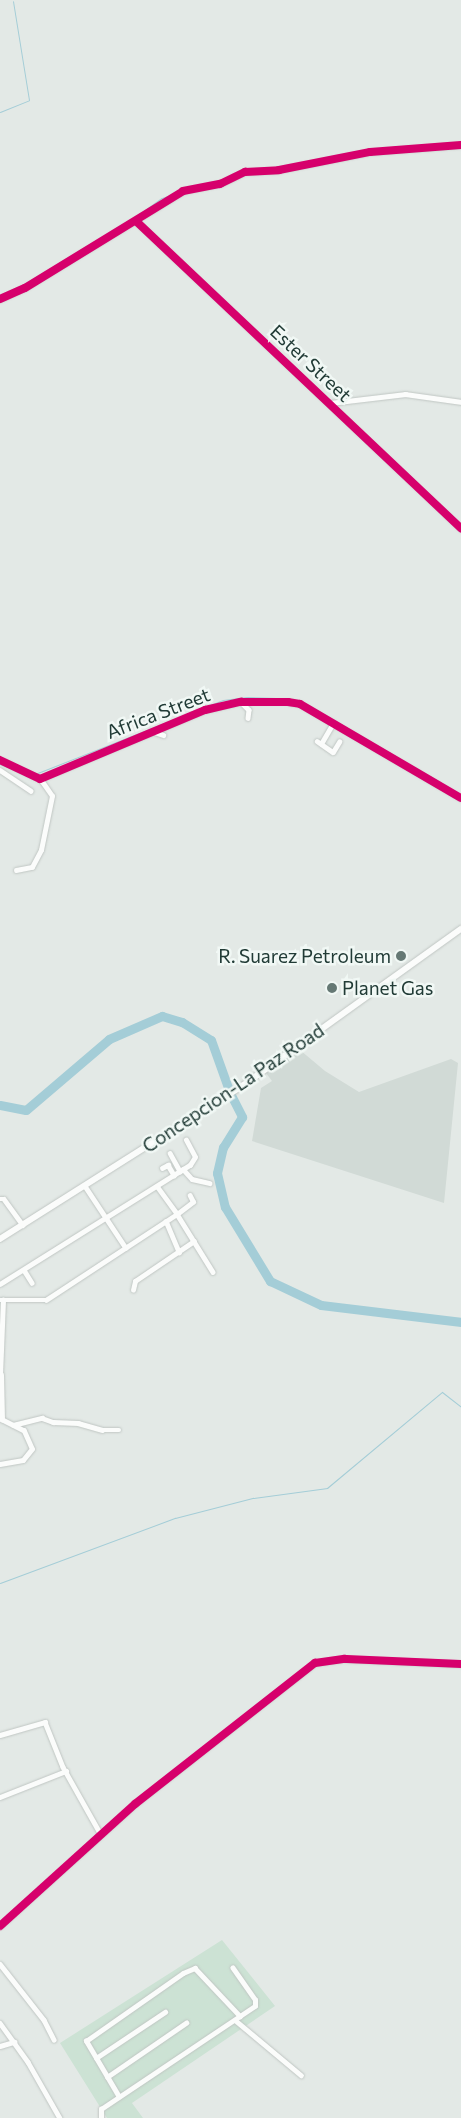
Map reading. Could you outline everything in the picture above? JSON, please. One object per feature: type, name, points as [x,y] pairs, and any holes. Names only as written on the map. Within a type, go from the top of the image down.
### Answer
[{"type":"main road","name":"Concepcion-La Paz Road","points":[[0,1240],[241,1087],[461,930]]},
{"type":"street","points":[[0,299],[25,288],[137,222],[146,212],[175,194],[220,184],[245,172],[279,170],[370,152],[461,145]]},
{"type":"street","name":"Ester Street","points":[[137,222],[461,528]]},
{"type":"street","points":[[330,403],[405,394],[461,402]]},
{"type":"street","points":[[240,702],[249,710],[248,718]]},
{"type":"street","name":"Africa Street","points":[[40,779],[206,710],[240,702],[300,704],[461,798]]},
{"type":"street","points":[[333,723],[319,742],[332,752],[339,742]]},
{"type":"street","points":[[151,732],[163,735]]},
{"type":"street","points":[[0,760],[40,779],[52,793],[41,850],[32,867],[16,870]]},
{"type":"street","points":[[0,770],[31,791]]},
{"type":"street","points":[[0,1284],[107,1219],[181,1170],[195,1159],[186,1140]]},
{"type":"street","points":[[170,1153],[181,1170],[192,1179],[210,1183]]},
{"type":"street","points":[[162,1168],[168,1165],[174,1175]]},
{"type":"street","points":[[85,1186],[126,1248]]},
{"type":"street","points":[[157,1186],[178,1214],[213,1272]]},
{"type":"street","points":[[0,1464],[16,1463],[32,1449],[24,1431],[2,1420],[1,1300],[46,1300],[178,1214],[193,1202],[190,1196]]},
{"type":"street","points":[[0,1199],[4,1199],[23,1225]]},
{"type":"street","points":[[166,1221],[179,1252]]},
{"type":"street","points":[[133,1290],[134,1281],[194,1241]]},
{"type":"street","points":[[24,1270],[32,1283]]},
{"type":"street","points":[[12,1426],[42,1418],[53,1422],[78,1423],[102,1430],[119,1430]]},
{"type":"street","points":[[0,1926],[100,1833],[315,1663],[345,1659],[461,1664]]},
{"type":"street","points":[[0,1735],[45,1722],[66,1771],[100,1833]]},
{"type":"street","points":[[0,1797],[66,1771]]},
{"type":"street","points":[[0,1964],[44,2020],[54,2040]]},
{"type":"street","points":[[119,2097],[96,2058],[88,2038],[191,1968],[196,1968],[240,2016]]},
{"type":"street","points":[[101,2118],[101,2109],[257,2004],[233,1968]]},
{"type":"street","points":[[96,2058],[165,2012]]},
{"type":"street","points":[[234,2020],[301,2075]]},
{"type":"street","points":[[0,2023],[14,2042],[60,2118]]},
{"type":"street","points":[[107,2077],[186,2023]]},
{"type":"street","points":[[0,2046],[14,2042]]},
{"type":"shaded area","points":[[300,1050],[325,1071],[359,1092],[451,1059],[458,1063],[444,1203],[252,1141],[261,1088],[272,1081],[266,1073]]},
{"type":"green space","points":[[222,1940],[275,2006],[132,2103],[143,2118],[107,2118],[60,2043]]},
{"type":"waterway","points":[[0,112],[29,100],[13,1]]},
{"type":"waterway","points":[[403,146],[454,143]]},
{"type":"waterway","points":[[370,150],[399,146]]},
{"type":"waterway","points":[[259,169],[277,168]]},
{"type":"waterway","points":[[222,181],[243,171]]},
{"type":"waterway","points":[[134,218],[162,198],[196,186]]},
{"type":"waterway","points":[[35,774],[223,700],[247,697],[283,698],[299,701],[313,708],[458,794]]},
{"type":"waterway","points":[[0,764],[26,774]]},
{"type":"waterway","points":[[0,1105],[26,1110],[109,1039],[162,1016],[182,1022],[211,1040],[230,1093],[242,1117],[223,1147],[217,1173],[225,1207],[270,1281],[321,1305],[461,1322]]},
{"type":"waterway","points":[[0,1583],[175,1518],[253,1498],[327,1488],[442,1392],[461,1407]]},
{"type":"cycle path","points":[[0,299],[25,288],[183,191],[220,184],[245,172],[279,170],[370,152],[461,145]]},
{"type":"cycle path","points":[[137,222],[461,528]]},
{"type":"cycle path","points":[[0,760],[40,779],[205,710],[241,702],[288,702],[300,704],[461,798]]},
{"type":"cycle path","points":[[0,1926],[135,1804],[315,1663],[345,1659],[461,1664]]},
{"type":"place","name":"R. Suarez Petroleum","points":[[401,956]]},
{"type":"place","name":"Planet Gas","points":[[332,988]]}]
